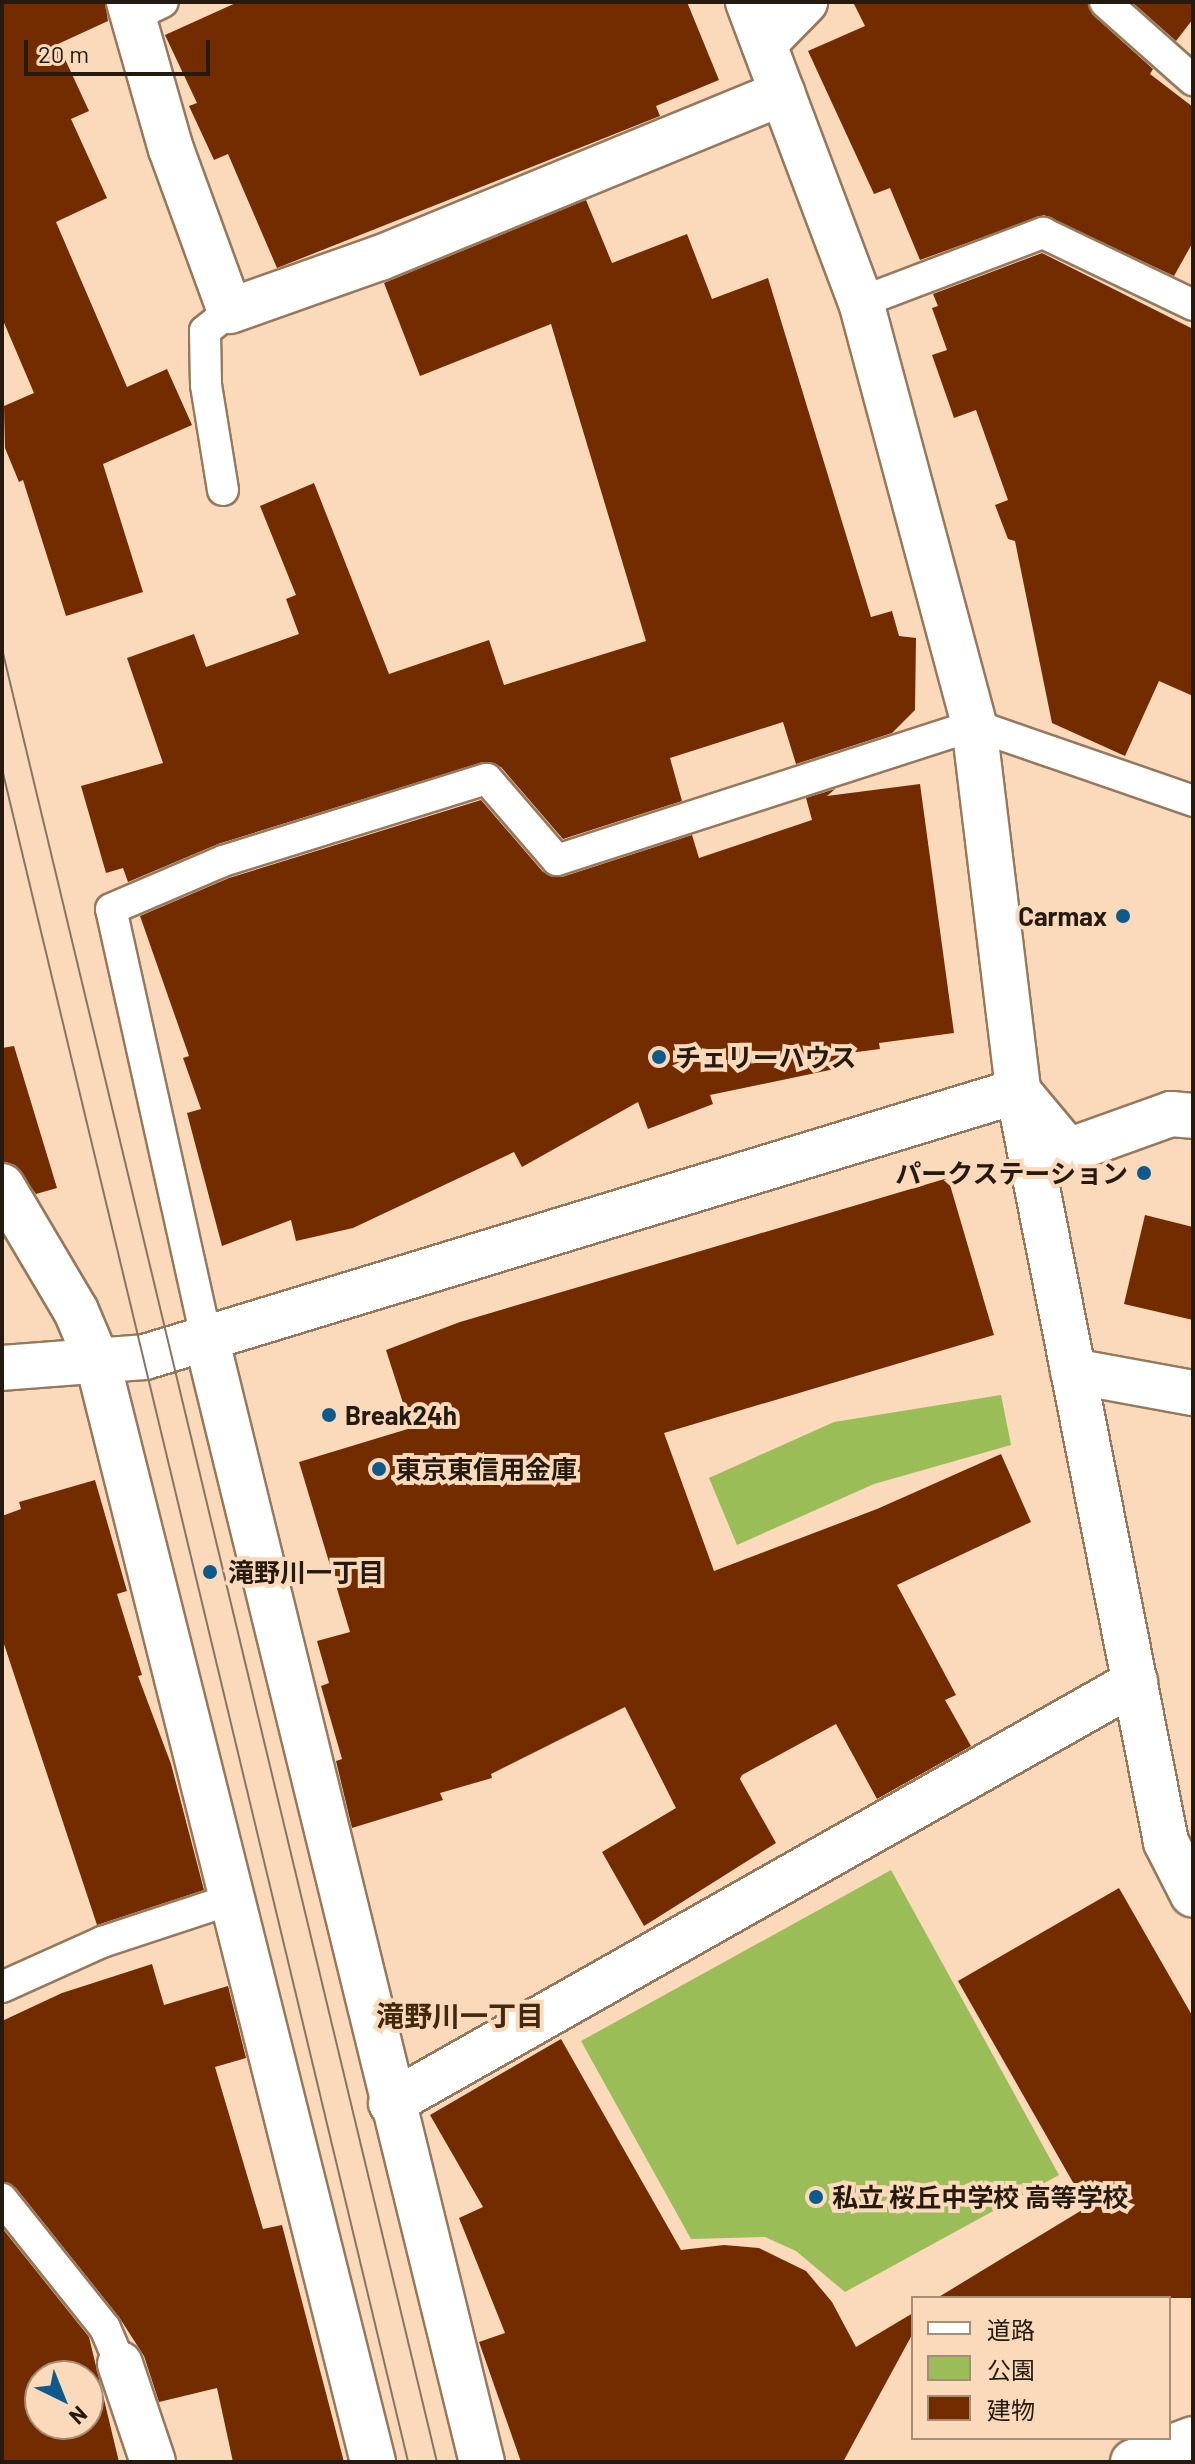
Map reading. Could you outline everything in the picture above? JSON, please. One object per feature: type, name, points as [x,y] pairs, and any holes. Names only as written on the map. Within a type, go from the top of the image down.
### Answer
[{"type":"street","points":[[748,2],[861,302],[974,725],[1018,1091],[1166,1842],[1193,1895]]},
{"type":"street","points":[[764,44],[805,2]]},
{"type":"street","points":[[142,7],[171,149],[230,311],[380,258],[782,93]]},
{"type":"street","points":[[1018,1091],[1068,1151],[1171,1114],[1193,1116]]},
{"type":"street","points":[[2,1368],[145,1357],[1018,1091]]},
{"type":"street","points":[[2,1186],[76,1311],[98,1363],[189,1710],[230,1900],[373,2462]]},
{"type":"street","points":[[206,1337],[391,2103],[482,2462]]},
{"type":"street","points":[[1073,1371],[1193,1393]]},
{"type":"street","points":[[391,2103],[1135,1682]]},
{"type":"street","points":[[120,2364],[153,2462]]},
{"type":"street","points":[[1133,2462],[1193,2439]]},
{"type":"lane","points":[[1105,2],[1193,80]]},
{"type":"lane","points":[[861,302],[1043,233],[1193,305]]},
{"type":"lane","points":[[223,490],[206,385],[205,331],[230,311]]},
{"type":"lane","points":[[206,1337],[111,909],[223,861],[487,779],[557,860],[974,725],[1193,801]]},
{"type":"lane","points":[[2,1987],[102,1942],[230,1900]]},
{"type":"lane","points":[[2,2199],[105,2328],[120,2364]]},
{"type":"green space","points":[[1001,1395],[1011,1445],[874,1484],[737,1545],[709,1478],[834,1422]]},
{"type":"green space","points":[[891,1870],[1059,2175],[845,2292],[796,2251],[765,2237],[691,2239],[581,2041]]},
{"type":"building","points":[[2,2],[105,2],[108,21],[58,44],[89,111],[71,119],[107,198],[56,222],[127,387],[167,369],[192,425],[103,464],[143,592],[66,616],[23,480],[19,482],[5,448],[4,406],[34,393],[2,318]]},
{"type":"building","points":[[238,2],[687,2],[719,80],[656,106],[660,116],[277,268],[228,154],[214,160],[189,106],[197,103],[165,35]]},
{"type":"building","points":[[853,2],[1087,2],[1093,15],[1153,69],[1150,74],[1193,107],[1193,242],[1174,276],[1044,215],[920,260],[890,188],[874,194],[808,51],[865,26]]},
{"type":"building","points":[[1132,2],[1193,2],[1193,19],[1176,41]]},
{"type":"building","points":[[586,200],[612,263],[687,234],[712,299],[768,278],[871,617],[892,611],[899,636],[916,638],[915,710],[892,733],[796,764],[783,722],[670,758],[682,801],[563,839],[501,767],[483,762],[218,844],[128,882],[123,868],[106,873],[81,786],[163,763],[127,658],[194,634],[206,667],[299,634],[286,599],[296,595],[260,506],[314,483],[389,674],[489,640],[504,685],[646,641],[551,324],[420,376],[384,283]]},
{"type":"building","points":[[1042,253],[1193,329],[1193,696],[1159,681],[1125,756],[1052,723],[1015,541],[1008,539],[995,505],[1008,500],[976,410],[954,418],[932,355],[947,350],[932,308],[938,306],[933,294]]},
{"type":"building","points":[[920,784],[954,1033],[879,1043],[880,1049],[841,1054],[844,1067],[710,1095],[713,1104],[648,1129],[638,1102],[522,1167],[514,1152],[353,1228],[296,1241],[291,1220],[222,1246],[187,1113],[201,1109],[183,1058],[189,1056],[140,916],[229,878],[481,800],[543,872],[562,877],[692,835],[699,858],[812,820],[806,798],[835,789],[827,796]]},
{"type":"building","points":[[14,1046],[57,1188],[36,1194],[15,1165],[2,1161],[2,1048]]},
{"type":"building","points":[[948,1178],[994,1335],[664,1433],[714,1571],[877,1509],[1001,1454],[1031,1522],[897,1585],[956,1695],[945,1700],[971,1746],[877,1799],[836,1724],[742,1775],[740,1779],[776,1843],[644,1926],[602,1852],[676,1808],[625,1707],[491,1774],[492,1778],[440,1793],[443,1800],[352,1828],[336,1761],[342,1759],[321,1686],[329,1683],[317,1641],[350,1632],[299,1462],[411,1428],[386,1350],[460,1322]]},
{"type":"building","points":[[1145,1215],[1193,1227],[1193,1320],[1124,1304]]},
{"type":"building","points":[[95,1480],[127,1591],[117,1594],[142,1675],[138,1676],[171,1764],[204,1890],[97,1925],[2,1638],[2,1516],[21,1509],[19,1502]]},
{"type":"building","points":[[1119,1888],[1193,2017],[1193,2298],[940,2296],[1087,2207],[958,1981]]},
{"type":"building","points":[[152,1964],[164,2005],[228,1986],[246,2058],[215,2067],[263,2229],[282,2225],[344,2462],[233,2462],[217,2388],[159,2402],[144,2356],[119,2317],[16,2188],[2,2181],[2,2021],[62,1993]]},
{"type":"building","points":[[561,2039],[681,2250],[724,2245],[759,2248],[806,2271],[832,2302],[856,2347],[911,2314],[911,2337],[843,2462],[521,2462],[479,2342],[505,2333],[459,2218],[483,2207],[430,2115]]},
{"type":"building","points":[[2,2228],[89,2337],[95,2360],[24,2360],[24,2440],[104,2440],[104,2400],[119,2462],[2,2462]]},
{"type":"tram line","points":[[2,649],[437,2462]]},
{"type":"tram line","points":[[2,769],[408,2462]]},
{"type":"place","name":"Carmax","points":[[1123,916]]},
{"type":"place","name":"チェリーハウス","points":[[659,1057]]},
{"type":"place","name":"パークステーション","points":[[1144,1173]]},
{"type":"place","name":"Break24h","points":[[329,1415]]},
{"type":"place","name":"東京東信用金庫","points":[[379,1469]]},
{"type":"place","name":"滝野川一丁目","points":[[210,1572]]},
{"type":"place","name":"私立 桜丘中学校 高等学校","points":[[816,2197]]},
{"type":"district","name":"滝野川一丁目","points":[[460,2015]]}]
